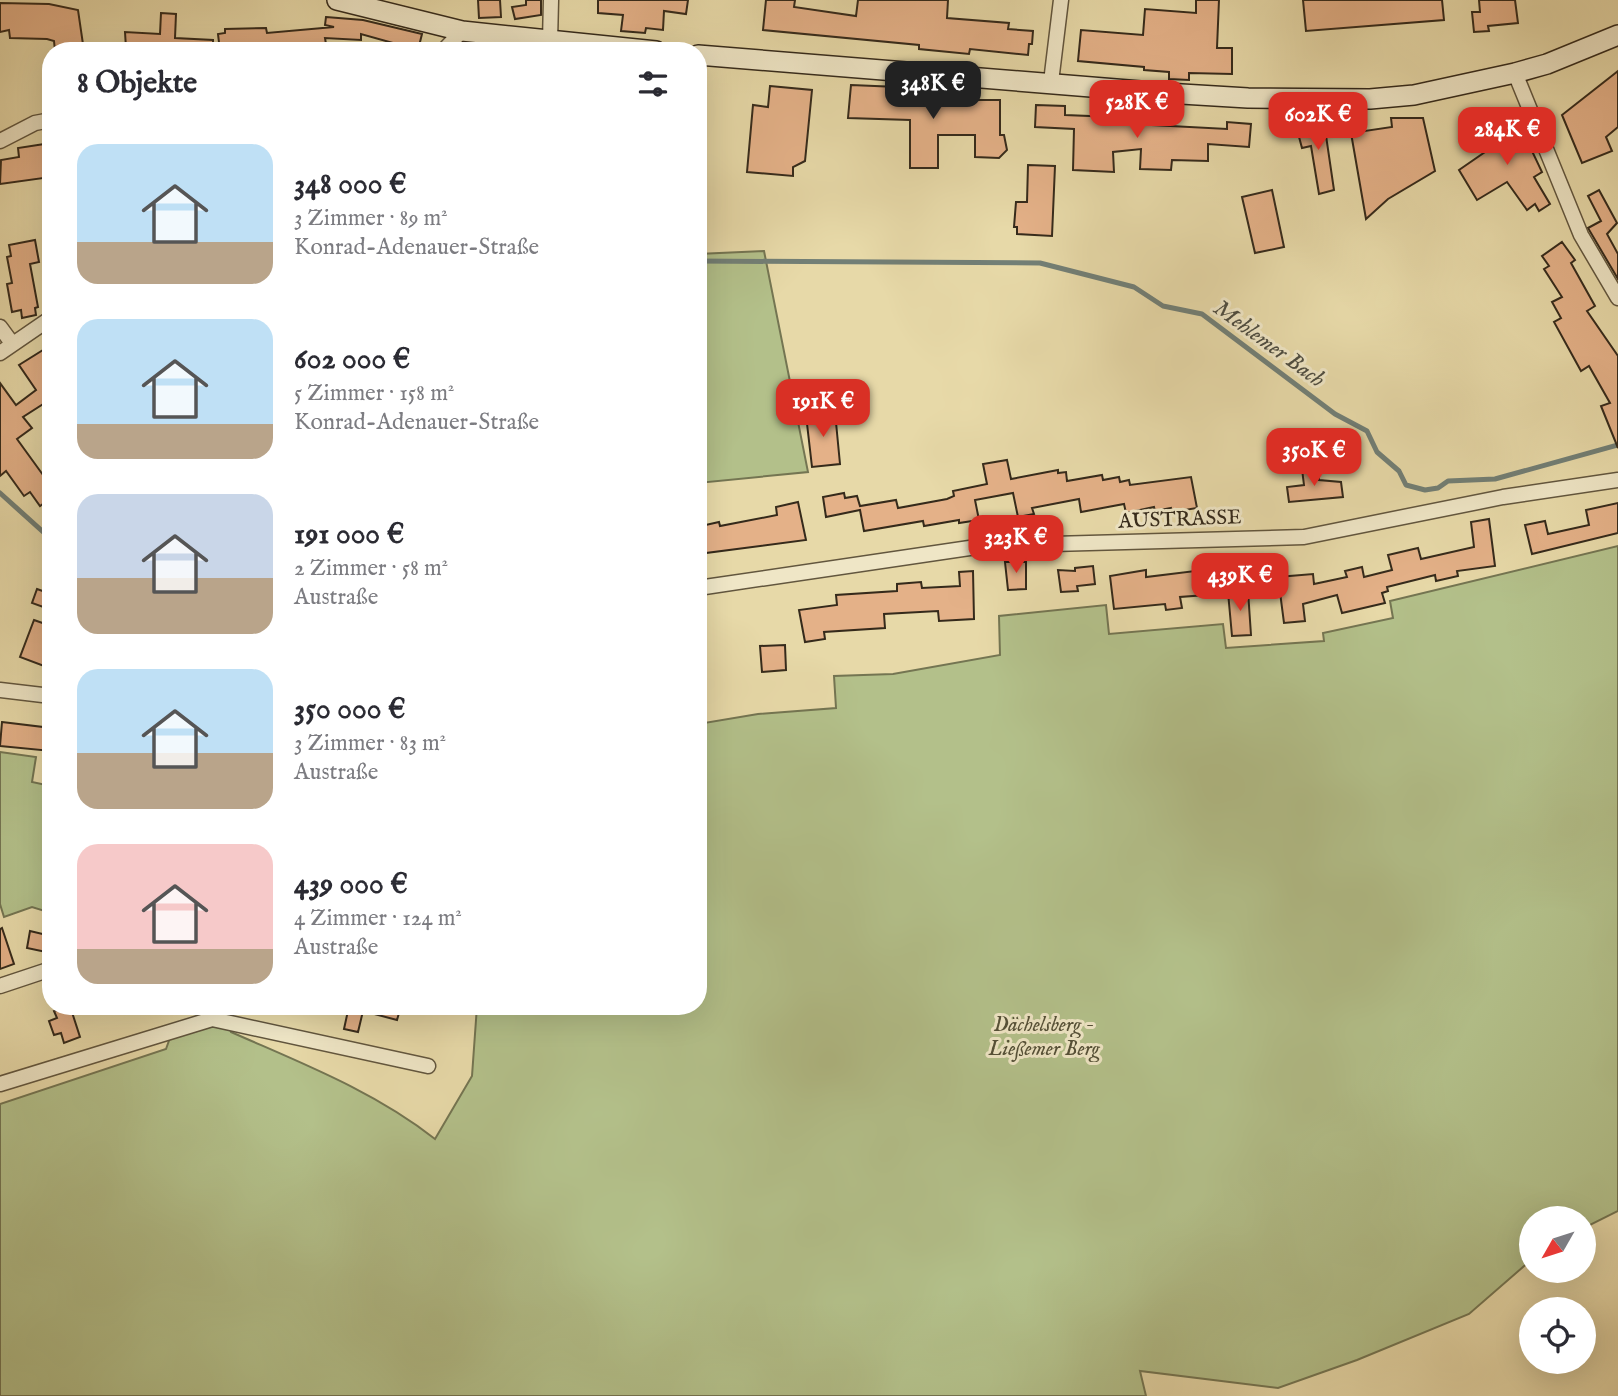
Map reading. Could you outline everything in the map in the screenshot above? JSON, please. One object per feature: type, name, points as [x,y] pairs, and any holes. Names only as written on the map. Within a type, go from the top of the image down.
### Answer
[{"type":"main road","points":[[337,0],[462,31],[562,42]]},
{"type":"main road","points":[[707,56],[1248,98],[1370,99],[1414,95],[1515,73],[1560,59],[1618,35]]},
{"type":"street","points":[[551,0],[551,41]]},
{"type":"street","points":[[1051,82],[1062,0]]},
{"type":"street","points":[[452,42],[462,31]]},
{"type":"street","points":[[1515,73],[1539,138],[1581,235],[1618,298]]},
{"type":"street","points":[[0,141],[42,122]]},
{"type":"street","points":[[0,327],[5,348],[42,324]]},
{"type":"street","name":"AUSTRASSE","points":[[707,587],[984,546],[1304,537],[1503,497],[1618,480]]},
{"type":"street","points":[[0,690],[42,694]]},
{"type":"street","points":[[0,986],[42,972]]},
{"type":"street","points":[[0,1084],[212,1018],[428,1066]]},
{"type":"green space","points":[[764,251],[808,472],[707,482],[707,254]]},
{"type":"green space","name":"Dächelsberg - Ließemer Berg","points":[[1618,546],[1618,1211],[1596,1222],[1596,1206],[1519,1206],[1519,1270],[1469,1314],[1357,1360],[1278,1388],[1140,1371],[1146,1396],[0,1396],[0,1104],[166,1049],[171,1035],[214,1025],[229,1026],[231,1032],[362,1092],[435,1139],[472,1076],[476,1015],[707,1015],[707,722],[758,714],[836,708],[834,676],[893,674],[1000,655],[999,616],[1106,605],[1109,634],[1223,624],[1226,648],[1324,641],[1323,633],[1393,618],[1390,601]]},
{"type":"green space","points":[[0,752],[36,757],[32,782],[42,784],[42,910],[32,907],[4,917],[0,904]]},
{"type":"building","points":[[478,0],[500,0],[501,17],[479,18]]},
{"type":"building","points":[[526,0],[541,0],[541,15],[515,19],[512,7],[526,5]]},
{"type":"building","points":[[598,0],[688,0],[686,14],[664,11],[663,30],[646,28],[645,33],[621,31],[623,15],[598,13]]},
{"type":"building","points":[[766,0],[795,0],[794,7],[856,16],[858,0],[948,0],[947,18],[1009,23],[1008,29],[1033,31],[1032,44],[1029,44],[1028,55],[970,49],[969,54],[919,49],[919,45],[763,30]]},
{"type":"building","points":[[1196,0],[1219,0],[1217,48],[1232,48],[1232,74],[1189,73],[1189,80],[1169,79],[1169,72],[1144,70],[1144,67],[1078,61],[1081,30],[1143,35],[1145,9],[1196,13]]},
{"type":"building","points":[[1303,0],[1442,0],[1444,20],[1306,31]]},
{"type":"building","points":[[1479,0],[1515,0],[1518,23],[1488,26],[1489,31],[1474,32],[1472,12],[1480,12]]},
{"type":"building","points":[[0,3],[49,4],[78,10],[83,42],[10,38],[9,30],[0,32]]},
{"type":"building","points":[[161,13],[176,14],[175,38],[213,42],[126,42],[125,32],[160,34]]},
{"type":"building","points":[[326,17],[363,20],[422,34],[420,42],[390,42],[361,34],[361,40],[325,38],[326,42],[219,42],[218,34],[225,33],[225,29],[266,28],[267,33],[334,27],[325,25]]},
{"type":"building","points":[[1618,71],[1618,127],[1606,137],[1612,151],[1582,163],[1562,115]]},
{"type":"building","points":[[851,85],[898,87],[897,100],[1000,100],[1000,135],[1004,135],[1007,150],[999,158],[975,157],[975,135],[938,135],[938,168],[910,168],[910,120],[848,118]]},
{"type":"building","points":[[770,86],[812,90],[805,161],[793,167],[793,176],[747,172],[753,105],[768,107]]},
{"type":"building","points":[[1036,105],[1065,106],[1065,115],[1114,117],[1114,123],[1227,129],[1227,122],[1251,124],[1249,147],[1208,144],[1208,161],[1172,160],[1171,170],[1140,169],[1141,149],[1113,152],[1114,172],[1073,170],[1074,129],[1035,127]]},
{"type":"building","points":[[1516,114],[1520,133],[1523,132],[1542,172],[1534,177],[1550,204],[1539,211],[1535,204],[1527,210],[1507,182],[1477,200],[1459,170],[1498,143],[1494,119]]},
{"type":"building","points":[[1391,118],[1423,118],[1435,171],[1388,199],[1366,219],[1351,133],[1392,127]]},
{"type":"building","points":[[1295,122],[1324,122],[1334,190],[1319,194],[1311,146],[1302,148]]},
{"type":"building","points":[[42,144],[42,178],[0,184],[1,160],[19,157],[18,148]]},
{"type":"building","points":[[1028,165],[1055,166],[1052,236],[1017,234],[1017,227],[1014,227],[1016,202],[1027,202]]},
{"type":"building","points":[[1272,190],[1284,247],[1255,253],[1242,197]]},
{"type":"building","points":[[1599,190],[1617,223],[1607,234],[1618,254],[1618,279],[1588,228],[1601,221],[1588,196]]},
{"type":"building","points":[[35,240],[39,262],[30,264],[38,307],[35,308],[36,315],[22,318],[21,310],[12,312],[7,284],[12,283],[7,257],[11,256],[9,245]]},
{"type":"building","points":[[1562,242],[1575,260],[1571,263],[1595,306],[1587,311],[1618,356],[1618,448],[1601,406],[1610,403],[1589,366],[1581,371],[1554,322],[1561,318],[1552,302],[1562,297],[1544,269],[1549,266],[1542,256]]},
{"type":"building","points":[[42,351],[42,405],[23,417],[32,428],[17,439],[42,474],[40,506],[30,492],[24,496],[6,471],[0,476],[0,383],[16,405],[36,390],[19,365]]},
{"type":"building","points":[[835,412],[840,464],[812,467],[806,415]]},
{"type":"building","points":[[1007,460],[1011,479],[1058,470],[1058,473],[1066,472],[1067,481],[1102,475],[1103,480],[1119,477],[1120,482],[1129,480],[1130,485],[1191,477],[1197,508],[1172,512],[1171,508],[1155,511],[1154,507],[1126,513],[1124,504],[1081,512],[1079,499],[1032,508],[1034,514],[1018,517],[1013,493],[975,500],[979,520],[959,523],[959,520],[924,526],[923,521],[864,531],[860,510],[826,517],[823,497],[844,493],[845,498],[857,496],[860,506],[896,500],[898,508],[947,499],[954,496],[953,491],[987,484],[983,464]]},
{"type":"building","points":[[1318,468],[1319,480],[1341,482],[1343,497],[1289,502],[1287,487],[1304,485],[1302,469]]},
{"type":"building","points":[[798,502],[806,540],[707,553],[707,525],[719,522],[720,526],[777,515],[776,507]]},
{"type":"building","points":[[1618,503],[1618,533],[1532,554],[1525,525],[1545,521],[1548,534],[1589,525],[1586,510]]},
{"type":"building","points":[[1489,519],[1495,566],[1457,571],[1458,576],[1436,581],[1435,575],[1387,587],[1388,591],[1382,593],[1385,603],[1342,613],[1337,595],[1303,604],[1305,621],[1284,623],[1278,577],[1313,574],[1314,584],[1347,577],[1345,571],[1362,567],[1364,577],[1392,570],[1388,555],[1418,548],[1421,559],[1474,547],[1471,522]]},
{"type":"building","points":[[1005,562],[1026,562],[1026,589],[1008,590]]},
{"type":"building","points":[[1277,563],[1278,578],[1254,580],[1253,565]]},
{"type":"building","points":[[1093,566],[1095,584],[1077,586],[1078,591],[1061,592],[1058,570],[1075,571],[1075,568]]},
{"type":"building","points":[[1146,570],[1146,577],[1203,570],[1206,595],[1180,597],[1182,608],[1166,610],[1165,604],[1114,609],[1110,576]]},
{"type":"building","points":[[973,571],[974,619],[939,621],[938,611],[884,614],[885,628],[824,632],[825,639],[805,642],[799,610],[837,605],[836,595],[897,591],[897,584],[921,582],[922,588],[960,586],[959,572]]},
{"type":"building","points":[[37,589],[42,591],[42,607],[32,603]]},
{"type":"building","points":[[1248,591],[1251,635],[1232,636],[1228,592]]},
{"type":"building","points":[[34,620],[42,623],[42,665],[20,657]]},
{"type":"building","points":[[785,645],[786,670],[762,672],[760,646]]},
{"type":"building","points":[[2,722],[42,727],[42,750],[0,746]]},
{"type":"building","points":[[2,928],[14,964],[0,969],[0,929]]},
{"type":"building","points":[[30,931],[42,934],[42,951],[27,948]]},
{"type":"building","points":[[56,1015],[73,1015],[80,1037],[64,1043],[61,1033],[54,1035],[49,1021],[57,1018]]},
{"type":"building","points":[[347,1015],[362,1015],[358,1032],[344,1029]]},
{"type":"building","points":[[378,1015],[398,1015],[397,1020]]},
{"type":"waterway","name":"Mehlemer Bach","points":[[707,261],[1040,263],[1134,287],[1163,306],[1202,314],[1335,414],[1367,431],[1377,452],[1399,471],[1406,485],[1425,490],[1438,488],[1448,481],[1495,479],[1618,445]]},
{"type":"waterway","name":"Mehlemer Bach","points":[[0,493],[42,531]]}]
